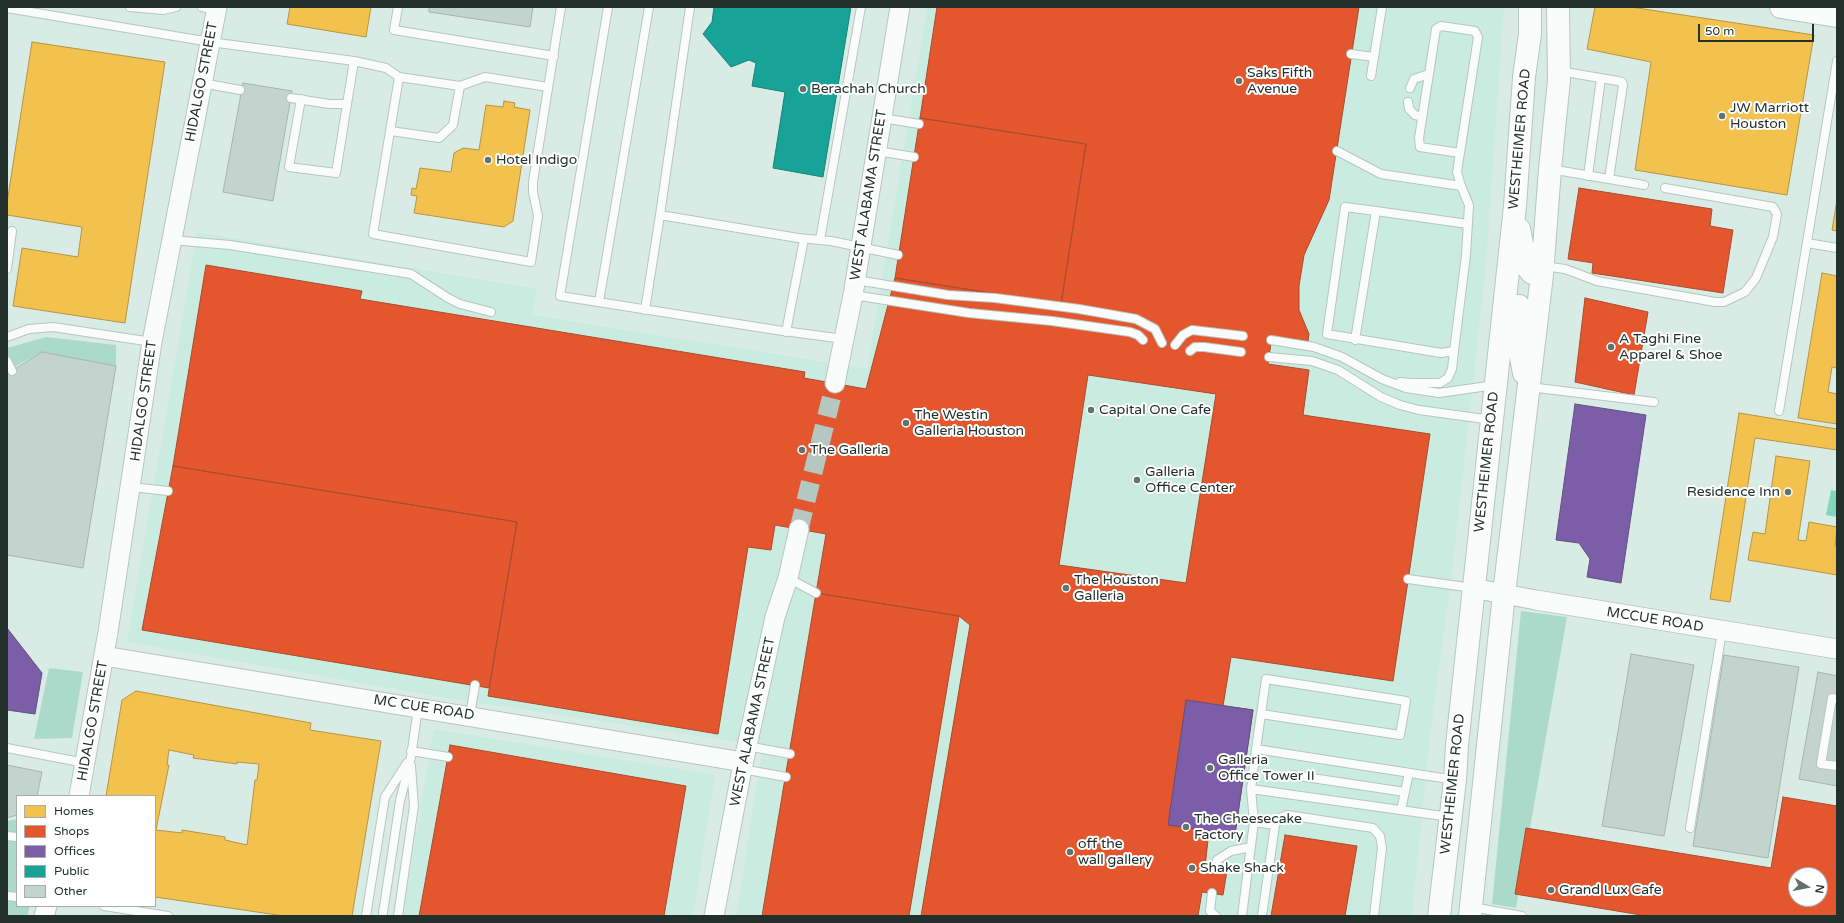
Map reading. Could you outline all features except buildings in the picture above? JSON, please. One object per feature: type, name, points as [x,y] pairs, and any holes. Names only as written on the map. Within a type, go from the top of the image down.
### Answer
[{"type":"main road","name":"WESTHEIMER ROAD","points":[[1439,916],[1455,780],[1457,745],[1515,206],[1524,77],[1530,34],[1530,7]]},
{"type":"main road","points":[[1470,911],[1504,594],[1542,271],[1558,71],[1558,7]]},
{"type":"main road","points":[[1781,7],[1832,12]]},
{"type":"main road","points":[[1515,206],[1527,267],[1530,272],[1542,271]]},
{"type":"main road","points":[[1506,290],[1519,306],[1516,332],[1528,388]]},
{"type":"main road","points":[[1455,780],[1460,784],[1464,795],[1462,814],[1474,875]]},
{"type":"street","name":"WEST ALABAMA STREET","points":[[835,383],[854,288],[900,7]]},
{"type":"street","name":"HIDALGO STREET","points":[[79,795],[104,656],[152,342],[170,240],[210,42],[212,8]]},
{"type":"street","name":"WEST ALABAMA STREET","points":[[714,916],[744,759],[775,617],[788,578],[800,529]]},
{"type":"street","name":"MCCUE ROAD","points":[[1474,588],[1837,649]]},
{"type":"street","name":"MC CUE ROAD","points":[[104,656],[744,759]]},
{"type":"lane","points":[[130,7],[163,10],[176,7]]},
{"type":"lane","points":[[398,7],[394,30],[554,56]]},
{"type":"lane","points":[[400,77],[373,234],[531,262],[538,216],[533,192],[533,182],[561,7]]},
{"type":"lane","points":[[608,7],[560,296],[786,332],[845,339]]},
{"type":"lane","points":[[599,302],[649,7]]},
{"type":"lane","points":[[645,310],[690,7]]},
{"type":"lane","points":[[820,240],[861,7]]},
{"type":"lane","points":[[1371,76],[1382,7]]},
{"type":"lane","points":[[7,8],[210,42],[354,61],[386,68],[400,77],[460,86],[485,77],[548,88]]},
{"type":"lane","points":[[1382,379],[1411,383],[1440,382],[1448,378],[1452,369],[1466,255],[1469,205],[1457,172],[1460,153],[1478,37],[1475,31],[1442,26],[1436,29],[1419,138],[1420,146],[1460,153]]},
{"type":"lane","points":[[1351,54],[1374,57]]},
{"type":"lane","points":[[301,99],[289,167],[336,173],[354,61]]},
{"type":"lane","points":[[1779,410],[1837,61]]},
{"type":"lane","points":[[1558,71],[1622,82],[1623,85],[1609,179]]},
{"type":"lane","points":[[1410,88],[1414,79],[1429,74]]},
{"type":"lane","points":[[1588,176],[1601,78]]},
{"type":"lane","points":[[202,83],[240,90]]},
{"type":"lane","points":[[390,131],[439,138],[453,125],[460,86]]},
{"type":"lane","points":[[291,98],[329,104],[347,104]]},
{"type":"lane","points":[[1408,102],[1409,109],[1415,116],[1422,117]]},
{"type":"lane","points":[[882,118],[919,124]]},
{"type":"lane","points":[[877,151],[914,157]]},
{"type":"lane","points":[[1336,151],[1381,174],[1461,186]]},
{"type":"lane","points":[[1550,169],[1644,185]]},
{"type":"lane","points":[[1542,271],[1565,269],[1597,281],[1715,302],[1724,302],[1745,292],[1756,278],[1773,236],[1778,214],[1773,207],[1665,188]]},
{"type":"lane","points":[[1454,351],[1441,352],[1355,340],[1327,334],[1346,207],[1468,224]]},
{"type":"lane","points":[[1355,340],[1376,212]]},
{"type":"lane","points":[[660,216],[804,239],[820,240],[898,255]]},
{"type":"lane","points":[[7,268],[12,231]]},
{"type":"lane","points":[[786,332],[804,239]]},
{"type":"lane","points":[[170,240],[230,245],[411,274],[460,304],[491,312]]},
{"type":"lane","points":[[1807,243],[1837,248]]},
{"type":"lane","points":[[854,288],[969,313],[1052,321],[1130,332],[1138,335],[1143,340]]},
{"type":"lane","points":[[854,288],[995,298],[1079,309],[1149,324],[1155,329],[1162,343]]},
{"type":"lane","points":[[7,338],[29,329],[53,327],[152,342]]},
{"type":"lane","points":[[1175,345],[1183,335],[1192,330],[1244,336]]},
{"type":"lane","points":[[1272,340],[1314,348],[1342,357],[1382,379],[1406,388],[1424,392],[1439,393],[1496,385]]},
{"type":"lane","points":[[1190,351],[1195,347],[1204,347],[1241,352]]},
{"type":"lane","points":[[1269,357],[1312,361],[1338,370],[1381,397],[1400,405],[1420,410],[1492,420]]},
{"type":"lane","points":[[7,361],[12,371]]},
{"type":"lane","points":[[1528,388],[1654,402]]},
{"type":"lane","points":[[131,487],[168,491]]},
{"type":"lane","points":[[788,578],[816,593]]},
{"type":"lane","points":[[1408,579],[1474,588]]},
{"type":"lane","points":[[1690,828],[1722,630]]},
{"type":"lane","points":[[1242,916],[1254,822],[1251,789],[1256,749],[1261,714],[1266,679],[1406,701],[1400,736],[1261,714]]},
{"type":"lane","points":[[470,716],[475,685]]},
{"type":"lane","points":[[1837,699],[1832,698],[1821,764],[1837,766]]},
{"type":"lane","points":[[383,913],[400,801],[411,754],[418,707]]},
{"type":"lane","points":[[7,748],[85,763]]},
{"type":"lane","points":[[1256,749],[1455,780]]},
{"type":"lane","points":[[411,754],[448,757]]},
{"type":"lane","points":[[366,916],[385,798],[411,754]]},
{"type":"lane","points":[[398,916],[414,806],[411,754]]},
{"type":"lane","points":[[744,759],[790,754]]},
{"type":"lane","points":[[744,759],[786,777]]},
{"type":"lane","points":[[1401,810],[1408,773]]},
{"type":"lane","points":[[1292,775],[1405,792]]},
{"type":"lane","points":[[1251,789],[1451,817]]},
{"type":"lane","points":[[1262,916],[1275,825],[1280,818],[1287,815],[1373,828],[1380,836],[1382,848],[1374,916]]},
{"type":"lane","points":[[1254,822],[1275,825]]},
{"type":"lane","points":[[1216,869],[1217,860],[1230,851],[1251,847]]},
{"type":"lane","points":[[1212,894],[1210,911],[1216,916]]},
{"type":"lane","points":[[110,907],[168,916]]},
{"type":"lane","points":[[1470,911],[1522,916]]},
{"type":"shaded area","name":"The Galleria","points":[[927,7],[1504,7],[1486,265],[1452,572],[1429,744],[1412,916],[736,916],[763,746],[435,696],[127,642],[197,232],[537,289],[533,315],[867,369]]},
{"type":"shaded area","points":[[46,337],[116,345],[116,366],[42,352],[7,371],[7,348]]},
{"type":"shaded area","points":[[1831,490],[1837,491],[1837,517],[1826,515]]},
{"type":"shaded area","points":[[1521,611],[1567,617],[1516,908],[1492,904]]},
{"type":"shaded area","points":[[49,668],[83,672],[72,738],[34,739]]},
{"type":"shaded area","points":[[434,729],[715,775],[693,916],[403,916]]},
{"type":"shaded area","points":[[16,819],[16,907],[30,907],[27,916],[7,916],[7,821]]},
{"type":"tunnel","points":[[799,529],[835,383]]},
{"type":"place","name":"Saks Fifth Avenue","points":[[1239,81]]},
{"type":"place","name":"Berachah Church","points":[[803,89]]},
{"type":"place","name":"JW Marriott Houston","points":[[1722,116]]},
{"type":"place","name":"Hotel Indigo","points":[[488,160]]},
{"type":"place","name":"A Taghi Fine Apparel & Shoe","points":[[1611,347]]},
{"type":"place","name":"Capital One Cafe","points":[[1091,410]]},
{"type":"place","name":"The Westin Galleria Houston","points":[[906,423]]},
{"type":"place","name":"The Galleria","points":[[802,450]]},
{"type":"place","name":"Galleria Office Center","points":[[1137,480]]},
{"type":"place","name":"Residence Inn","points":[[1788,492]]},
{"type":"place","name":"The Houston Galleria","points":[[1066,588]]},
{"type":"place","name":"Galleria Office Tower II","points":[[1210,768]]},
{"type":"place","name":"The Cheesecake Factory","points":[[1186,827]]},
{"type":"place","name":"off the wall gallery","points":[[1070,852]]},
{"type":"place","name":"Shake Shack","points":[[1192,868]]},
{"type":"place","name":"Grand Lux Cafe","points":[[1551,890]]}]
